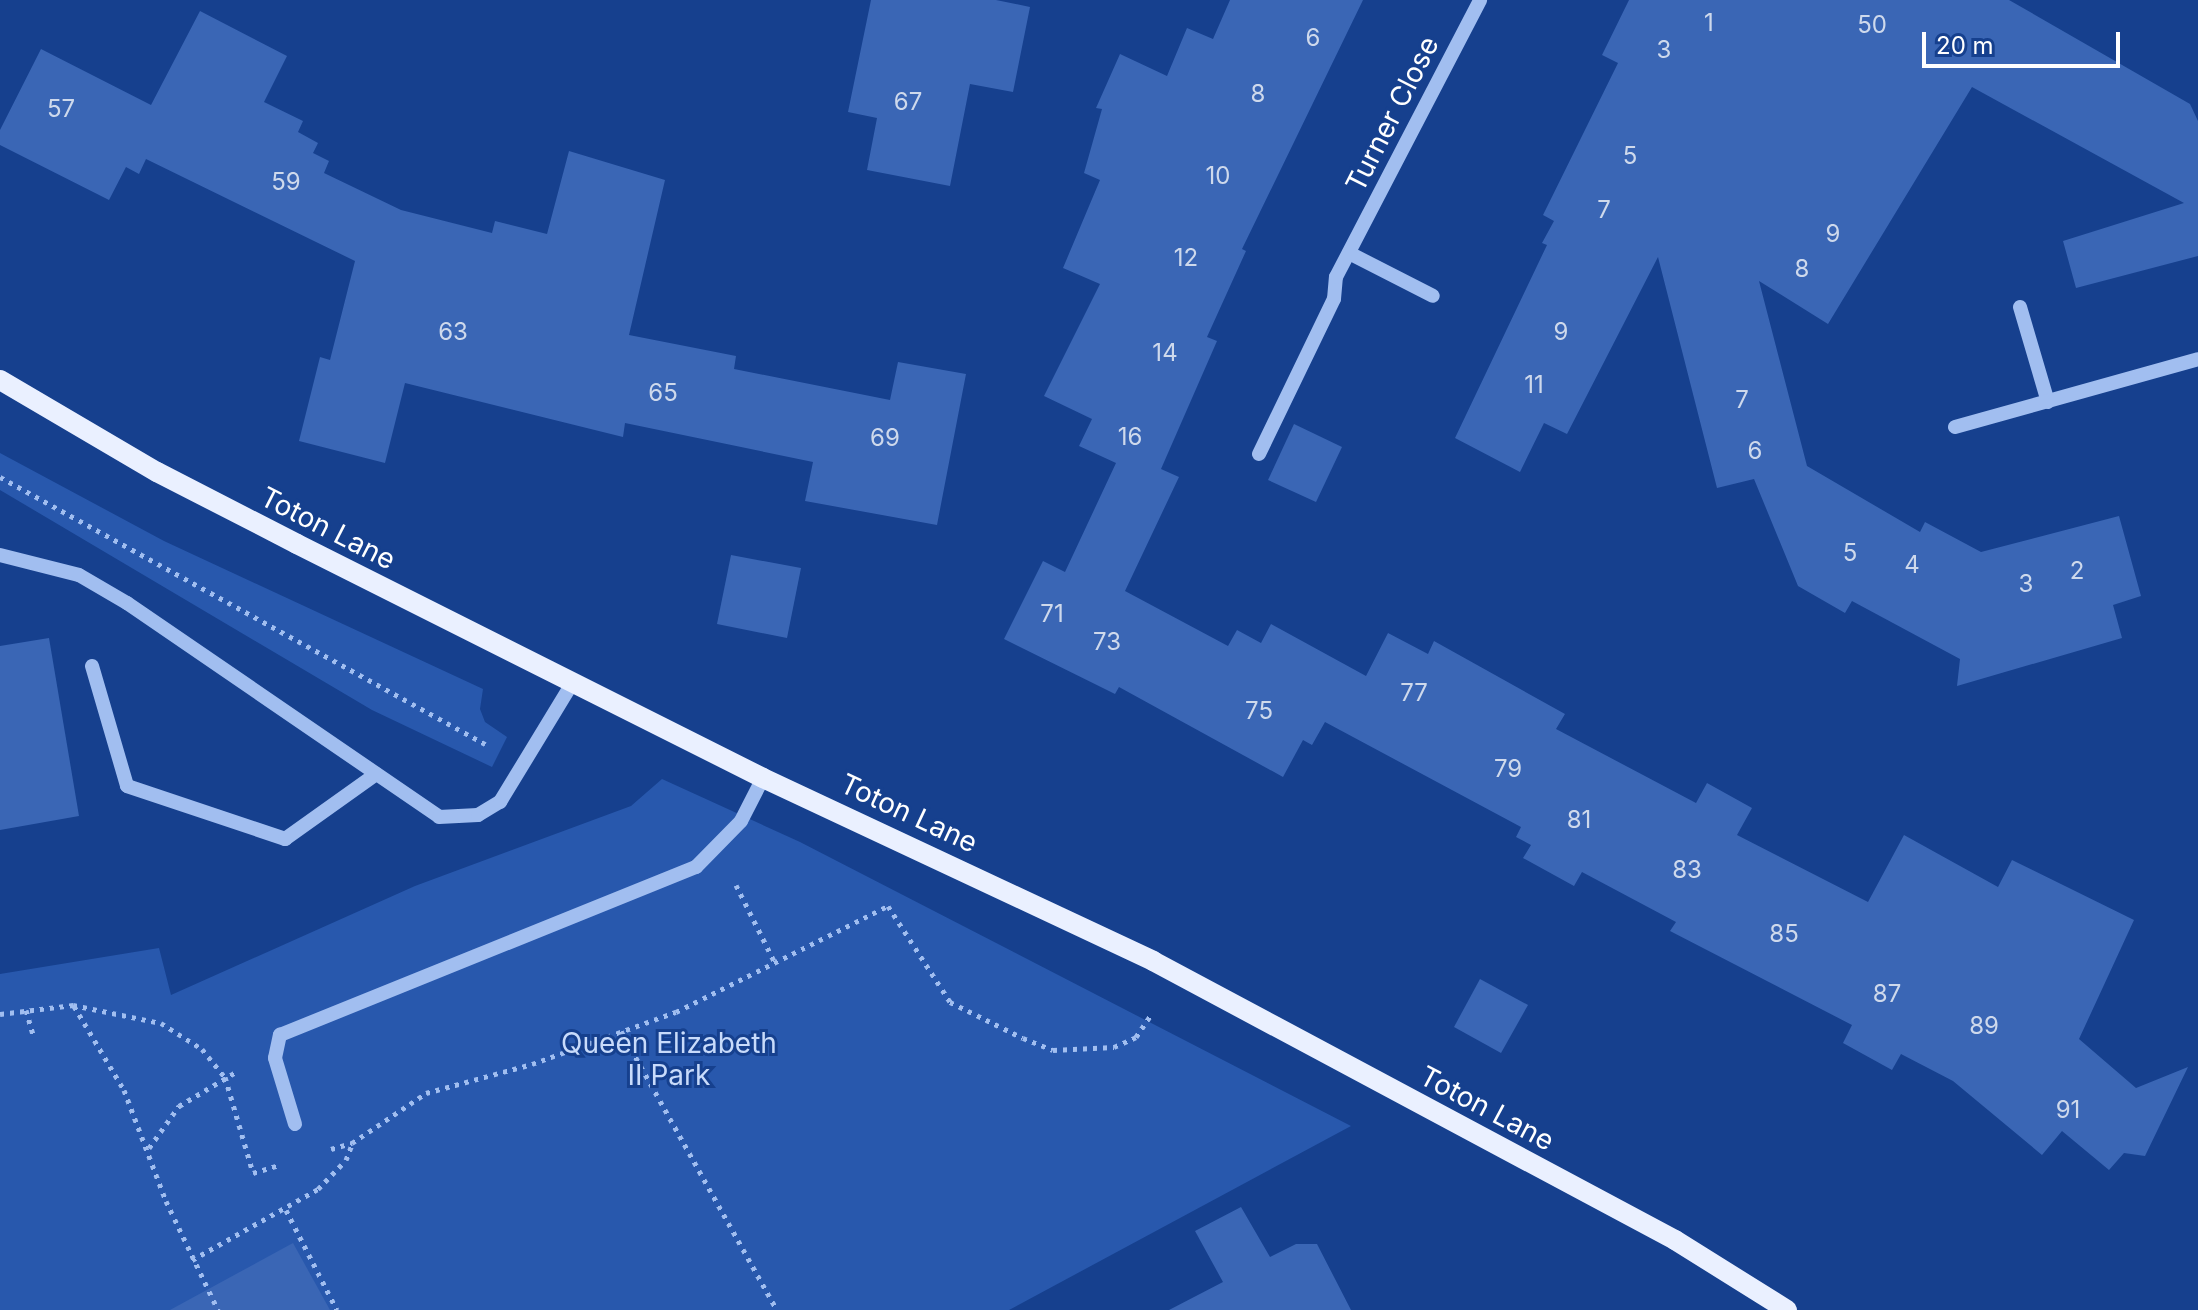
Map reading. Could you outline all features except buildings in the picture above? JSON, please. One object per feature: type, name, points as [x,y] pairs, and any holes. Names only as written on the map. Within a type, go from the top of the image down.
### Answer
[{"type":"main road","name":"Toton Lane","points":[[0,380],[157,472],[763,778],[1153,961],[1675,1240],[1787,1310]]},
{"type":"street","name":"Turner Close","points":[[1259,454],[1334,299],[1336,277],[1480,0]]},
{"type":"street","points":[[1349,253],[1433,296]]},
{"type":"street","points":[[2020,307],[2048,402]]},
{"type":"street","points":[[1955,427],[2198,359]]},
{"type":"street","points":[[0,555],[79,575],[127,603],[439,817],[460,819],[500,802],[525,766],[573,682]]},
{"type":"street","points":[[92,666],[127,786],[285,839],[376,774]]},
{"type":"street","points":[[295,1124],[275,1058],[280,1035],[696,867],[741,821],[763,778]]},
{"type":"path","points":[[0,477],[525,766]]},
{"type":"path","points":[[743,900],[775,963]]},
{"type":"path","points":[[324,1151],[352,1143],[426,1093],[532,1064],[676,1012],[888,906],[950,1002],[1023,1038],[1078,1052],[1136,1037],[1153,1012],[1132,1000],[1153,961]]},
{"type":"path","points":[[73,1005],[124,1090],[192,1260],[218,1310]]},
{"type":"path","points":[[0,1014],[73,1005],[161,1023],[202,1049],[225,1077],[253,1173],[282,1164]]},
{"type":"path","points":[[26,1010],[33,1034]]},
{"type":"path","points":[[676,1012],[682,1021]]},
{"type":"path","points":[[621,1031],[777,1310]]},
{"type":"path","points":[[148,1149],[179,1106],[225,1077],[275,1058]]},
{"type":"path","points":[[192,1260],[286,1210],[332,1177],[352,1143]]},
{"type":"path","points":[[286,1210],[337,1310]]},
{"type":"green space","points":[[0,453],[164,541],[483,689],[480,709],[485,722],[507,737],[492,767],[372,710],[0,490]]},
{"type":"green space","name":"Queen Elizabeth II Park","points":[[662,779],[800,842],[1351,1126],[1009,1310],[0,1310],[0,974],[159,948],[171,995],[415,886],[631,806]]}]
